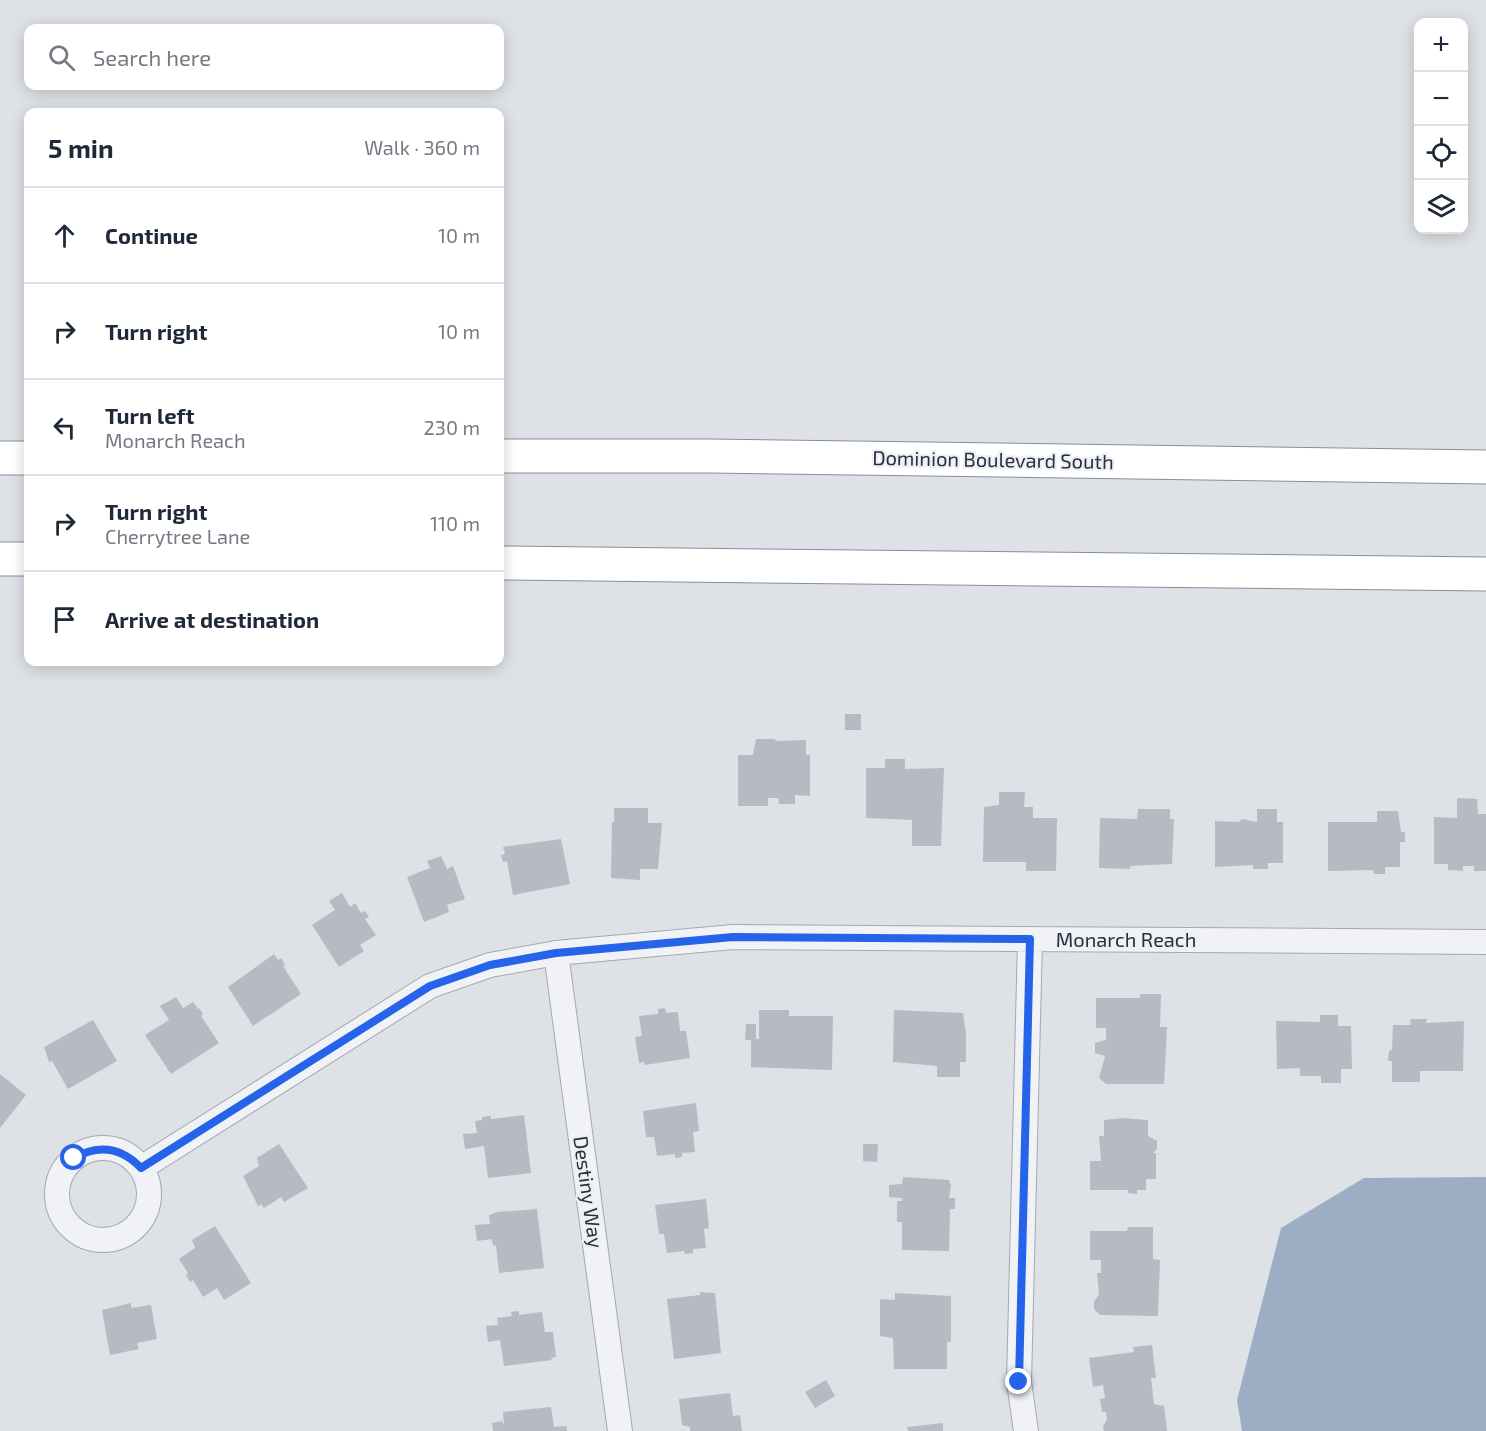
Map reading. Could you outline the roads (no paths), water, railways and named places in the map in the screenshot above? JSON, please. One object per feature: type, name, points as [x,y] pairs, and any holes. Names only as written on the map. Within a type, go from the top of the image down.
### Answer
[{"type":"highway","name":"Dominion Boulevard South","points":[[504,456],[711,456],[1486,467]]},
{"type":"highway","points":[[0,458],[24,458]]},
{"type":"highway","points":[[0,559],[24,559]]},
{"type":"highway","points":[[504,563],[1486,574]]},
{"type":"highway","points":[[1392,573],[1486,582]]},
{"type":"street","name":"Monarch Reach","points":[[141,1168],[430,986],[490,965],[556,953],[733,937],[1486,942]]},
{"type":"street","points":[[1026,1431],[1019,1382],[1030,939]]},
{"type":"street","name":"Destiny Way","points":[[556,953],[620,1431]]},
{"type":"water","points":[[1486,1177],[1486,1431],[1242,1431],[1237,1400],[1281,1228],[1364,1178]]}]
